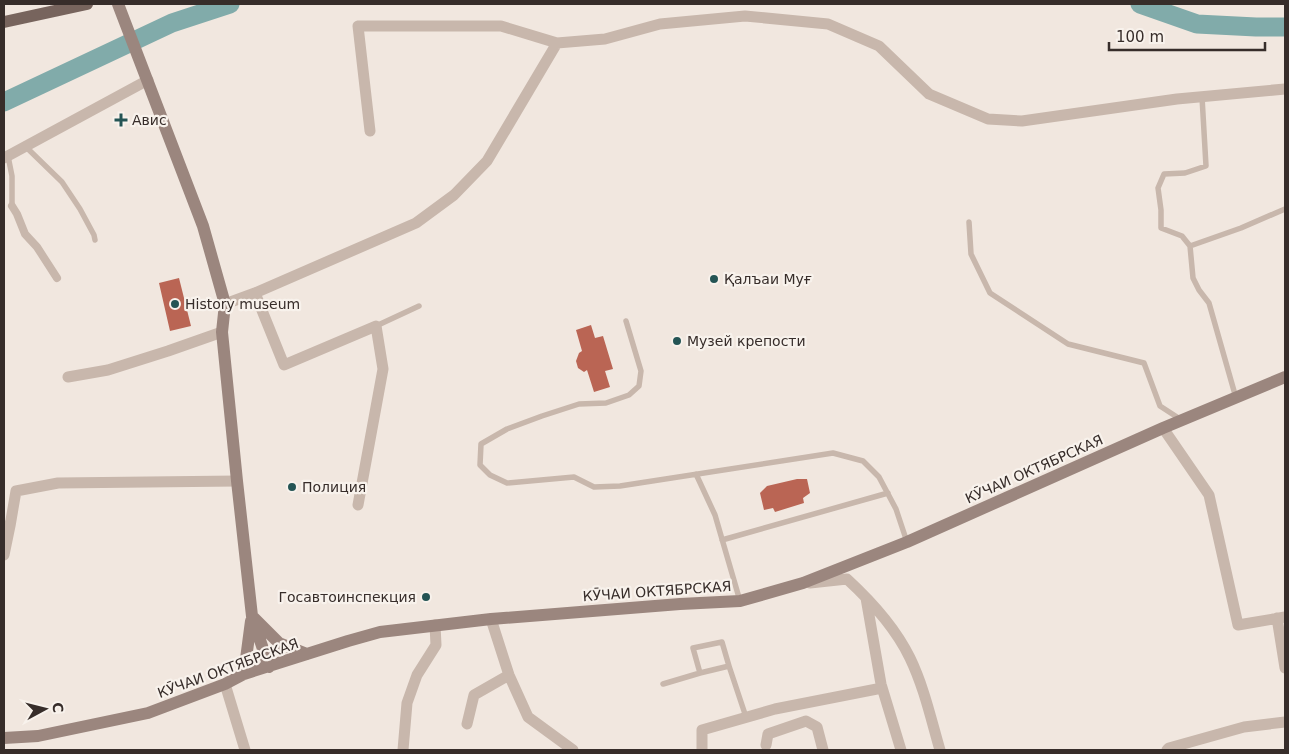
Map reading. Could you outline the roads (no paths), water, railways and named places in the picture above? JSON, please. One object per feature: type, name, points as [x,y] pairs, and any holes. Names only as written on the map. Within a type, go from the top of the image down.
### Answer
[{"type":"main road","points":[[4,22],[87,4]]},
{"type":"main road","points":[[118,5],[202,226],[225,304],[222,332],[236,482],[252,616],[269,667]]},
{"type":"main road","name":"КӮЧАИ ОКТЯБРСКАЯ","points":[[4,738],[38,736],[148,713],[226,684],[244,674],[380,632],[491,619],[740,601],[803,583],[907,542],[1182,420],[1285,377]]},
{"type":"main road","points":[[252,616],[279,643],[307,654]]},
{"type":"main road","points":[[244,674],[252,616]]},
{"type":"street","points":[[370,131],[358,26],[501,26],[557,43],[605,39],[660,24],[745,16],[828,24],[879,46],[928,94],[988,119],[1022,121],[1167,100],[1285,89]]},
{"type":"street","points":[[225,304],[255,293],[416,223],[454,194],[487,161],[557,43]]},
{"type":"street","points":[[6,157],[148,80]]},
{"type":"street","points":[[12,206],[25,234],[37,247],[57,278]]},
{"type":"street","points":[[255,293],[284,365],[376,326],[383,369],[358,505]]},
{"type":"street","points":[[68,377],[108,370],[222,332]]},
{"type":"street","points":[[1164,428],[1209,495],[1238,625],[1281,618],[1285,668]]},
{"type":"street","points":[[4,554],[7,526],[16,492],[58,483],[236,482]]},
{"type":"street","points":[[803,583],[847,579],[866,596],[893,629],[910,658],[921,684],[940,750]]},
{"type":"street","points":[[866,596],[882,688],[901,750]]},
{"type":"street","points":[[491,619],[509,675],[528,717],[573,750]]},
{"type":"street","points":[[403,750],[407,703],[417,675],[436,644],[435,625]]},
{"type":"street","points":[[467,724],[474,695],[509,675]]},
{"type":"street","points":[[226,684],[244,750]]},
{"type":"street","points":[[702,750],[702,730],[775,709],[882,688]]},
{"type":"street","points":[[766,745],[768,734],[806,721],[817,727],[823,750]]},
{"type":"street","points":[[1167,750],[1244,727],[1285,722]]},
{"type":"lane","points":[[1202,97],[1206,166],[1185,173],[1164,174],[1158,188],[1162,210],[1161,228],[1182,236],[1190,246],[1193,278],[1198,290],[1209,303],[1236,398]]},
{"type":"lane","points":[[26,147],[62,182],[80,209],[95,240]]},
{"type":"lane","points":[[6,157],[12,176],[12,206]]},
{"type":"lane","points":[[1190,246],[1241,228],[1285,209]]},
{"type":"lane","points":[[969,222],[971,254],[990,293],[1068,344],[1144,363],[1160,406],[1182,420]]},
{"type":"lane","points":[[376,326],[420,306]]},
{"type":"lane","points":[[626,321],[641,371],[639,386],[629,395],[606,403],[579,404],[507,429],[480,444],[480,465],[490,475],[508,482],[574,477],[594,487],[620,486],[833,453],[863,461],[879,477],[896,508],[907,542]]},
{"type":"lane","points":[[696,474],[715,515],[740,601]]},
{"type":"lane","points":[[722,540],[888,493]]},
{"type":"lane","points":[[700,673],[693,648],[722,642],[746,717]]},
{"type":"lane","points":[[663,684],[729,666]]},
{"type":"waterway","points":[[4,102],[172,23],[230,4]]},
{"type":"waterway","points":[[1140,4],[1197,24],[1285,27]]},
{"type":"place","name":"Авис","points":[[121,120]]},
{"type":"place","name":"Қалъаи Муғ","points":[[714,279]]},
{"type":"place","name":"History museum","points":[[175,304]]},
{"type":"place","name":"Музей крепости","points":[[677,341]]},
{"type":"place","name":"Полиция","points":[[292,487]]},
{"type":"place","name":"Госавтоинспекция","points":[[426,597]]}]
